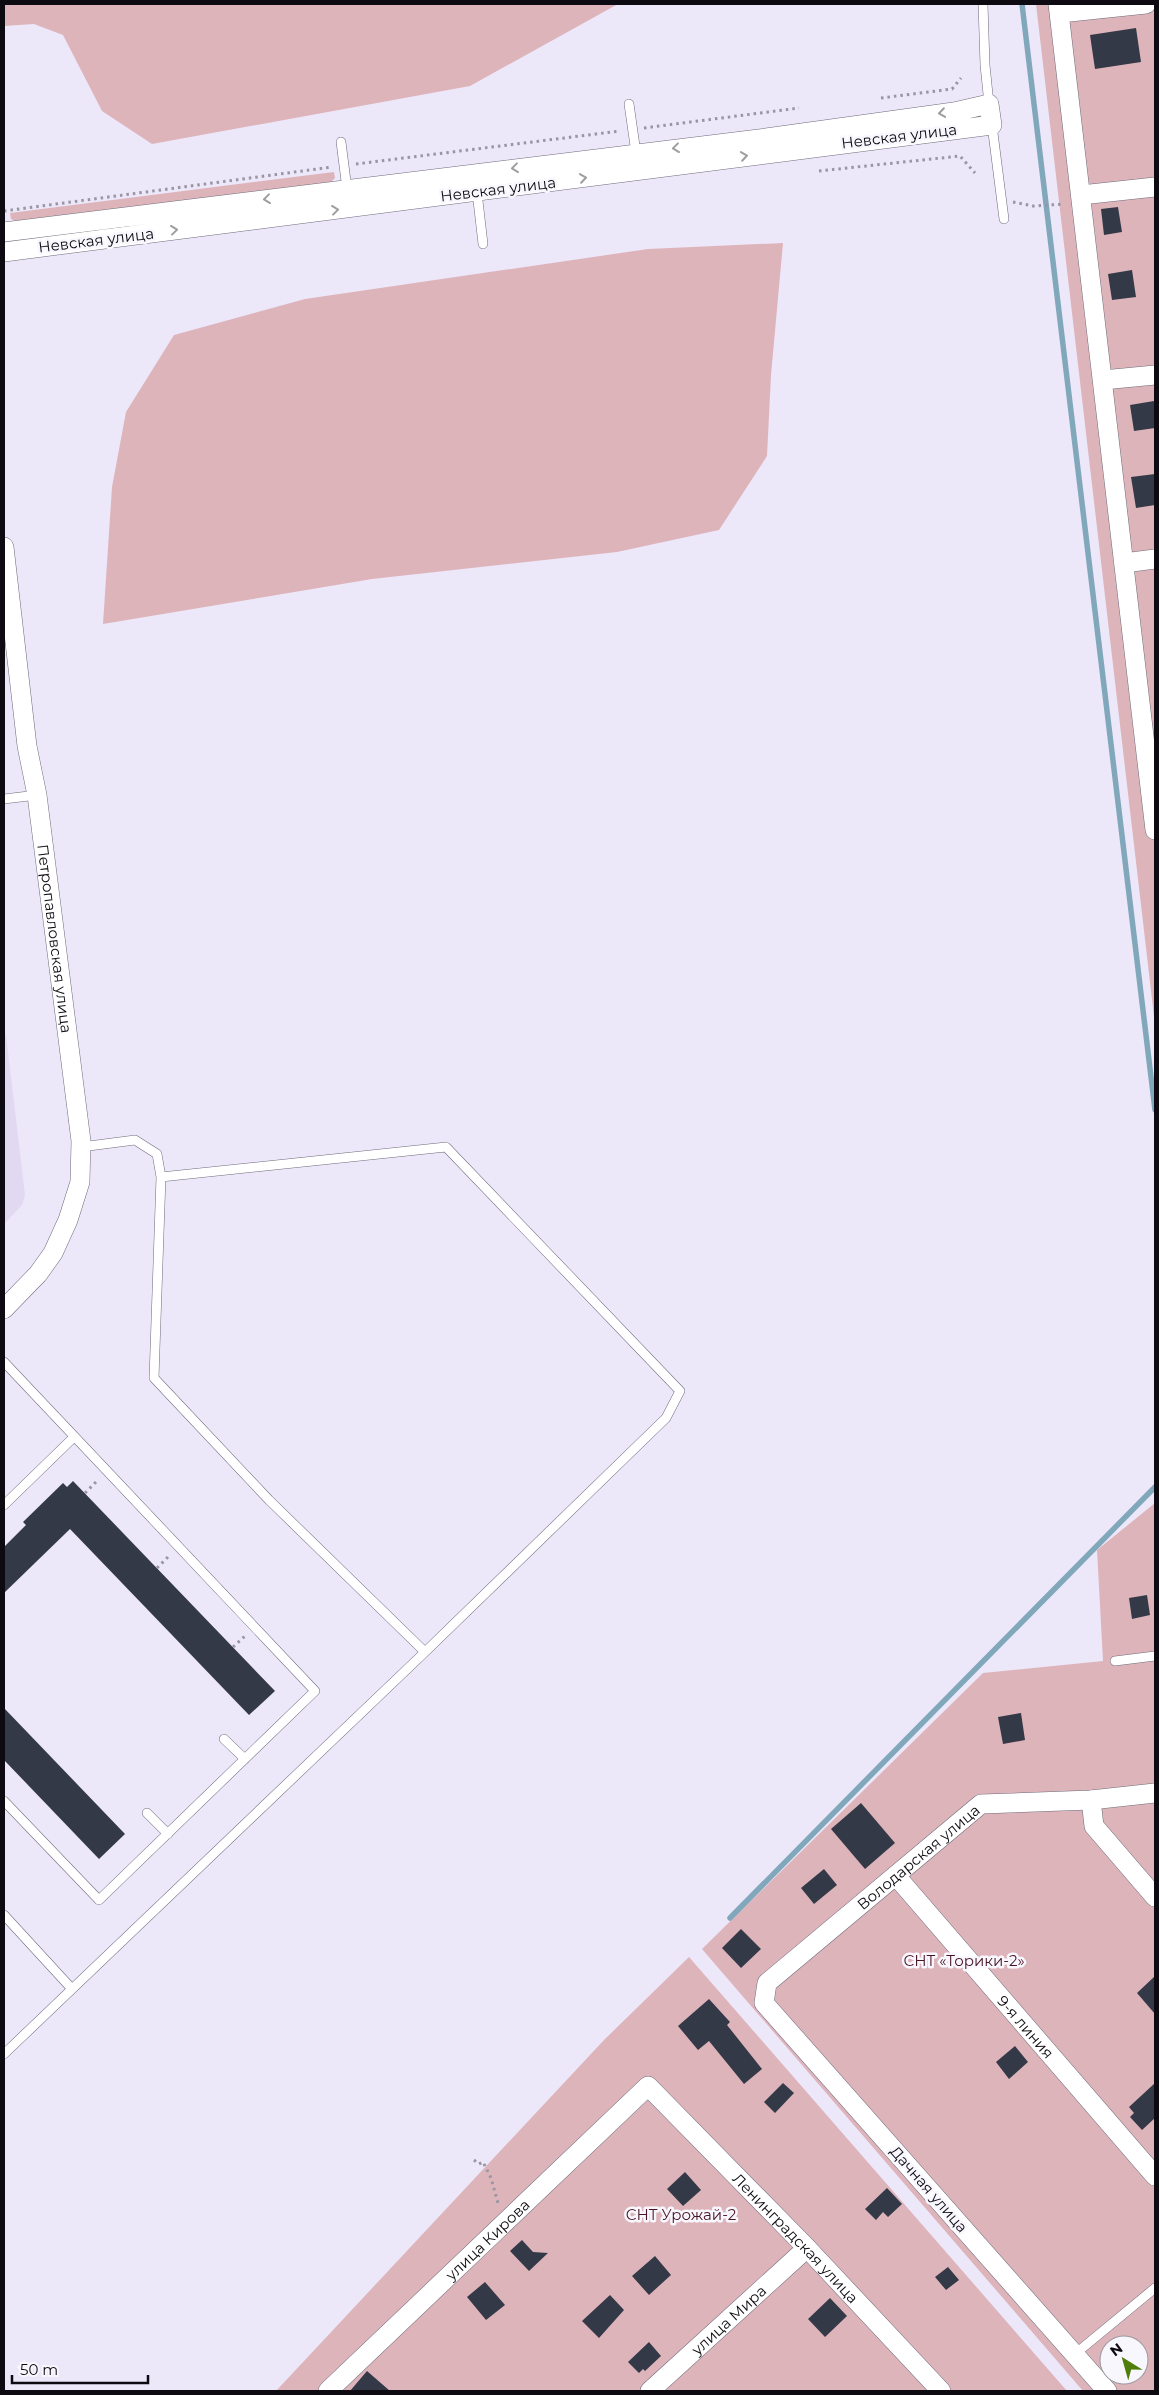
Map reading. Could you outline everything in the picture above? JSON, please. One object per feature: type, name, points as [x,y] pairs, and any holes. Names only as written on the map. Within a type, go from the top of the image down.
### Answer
[{"type":"street","points":[[1146,4],[1059,8],[1124,563],[1150,747],[1155,830]]},
{"type":"street","points":[[989,104],[992,125]]},
{"type":"street","name":"Невская улица","points":[[4,232],[875,123],[954,112],[989,104]]},
{"type":"street","name":"Невская улица","points":[[4,252],[992,125]]},
{"type":"street","points":[[1081,195],[1155,188]]},
{"type":"street","points":[[1103,380],[1155,375]]},
{"type":"street","name":"Петропавловская улица","points":[[4,547],[27,746],[37,795],[81,1148],[80,1182],[68,1220],[53,1252],[38,1274],[4,1309]]},
{"type":"street","points":[[1124,563],[1155,560]]},
{"type":"street","name":"Володарская улица","points":[[767,1983],[981,1804],[1090,1800],[1155,1793]]},
{"type":"street","points":[[1090,1800],[1094,1826],[1155,1897]]},
{"type":"street","name":"9-я линия","points":[[896,1876],[1155,2176]]},
{"type":"street","name":"Дачная улица","points":[[767,1983],[764,2003],[1106,2391]]},
{"type":"street","name":"улица Кирова","points":[[328,2391],[648,2086]]},
{"type":"street","name":"Ленинградская улица","points":[[648,2086],[807,2248],[941,2391]]},
{"type":"street","name":"улица Мира","points":[[650,2391],[807,2248]]},
{"type":"lane","points":[[983,4],[985,65],[989,104]]},
{"type":"lane","points":[[629,104],[636,153]]},
{"type":"lane","points":[[992,125],[1004,219]]},
{"type":"lane","points":[[341,142],[347,189]]},
{"type":"lane","points":[[477,192],[483,244]]},
{"type":"lane","points":[[4,799],[37,795]]},
{"type":"lane","points":[[81,1148],[135,1140],[158,1154],[161,1176],[154,1378],[270,1500],[425,1652]]},
{"type":"lane","points":[[4,2054],[425,1652],[666,1418],[680,1391],[446,1147],[161,1176]]},
{"type":"lane","points":[[4,1362],[315,1691],[99,1900],[4,1801]]},
{"type":"lane","points":[[4,1505],[74,1437]]},
{"type":"lane","points":[[1115,1661],[1155,1656]]},
{"type":"lane","points":[[224,1739],[245,1760]]},
{"type":"lane","points":[[147,1813],[168,1834]]},
{"type":"lane","points":[[4,1915],[72,1989]]},
{"type":"lane","points":[[1075,2354],[1155,2288]]},
{"type":"path","points":[[881,98],[952,89],[961,78]]},
{"type":"path","points":[[352,164],[799,108]]},
{"type":"path","points":[[819,170],[960,156],[975,173]]},
{"type":"path","points":[[4,211],[333,167]]},
{"type":"path","points":[[1013,202],[1033,206],[1059,204]]},
{"type":"path","points":[[85,1493],[98,1480]]},
{"type":"path","points":[[157,1568],[170,1555]]},
{"type":"path","points":[[233,1648],[247,1634]]},
{"type":"path","points":[[474,2160],[479,2164],[483,2162],[491,2178],[497,2201],[509,2218]]},
{"type":"shaded area","points":[[4,1035],[6,1035],[25,1195],[22,1205],[4,1224]]},
{"type":"green space","points":[[4,4],[618,4],[470,86],[152,144],[102,111],[63,35],[34,24],[4,26]]},
{"type":"green space","points":[[1036,4],[1155,4],[1155,1025]]},
{"type":"green space","points":[[334,172],[335,178],[331,182],[15,221],[11,219],[10,213]]},
{"type":"green space","points":[[783,243],[771,375],[767,456],[719,530],[617,552],[372,579],[103,624],[112,487],[126,412],[174,335],[305,299],[648,249]]},
{"type":"green space","name":"СНТ «Торики-2»","points":[[1155,1503],[1155,2391],[1083,2391],[702,1949],[983,1673],[1103,1661],[1097,1550]]},
{"type":"green space","name":"СНТ Урожай-2","points":[[689,1957],[1067,2391],[276,2391],[604,2040]]},
{"type":"building","points":[[1136,28],[1141,62],[1095,69],[1090,35]]},
{"type":"building","points":[[1118,207],[1122,232],[1104,235],[1101,209]]},
{"type":"building","points":[[1132,270],[1136,297],[1112,300],[1108,274]]},
{"type":"building","points":[[1154,401],[1155,428],[1134,431],[1130,405]]},
{"type":"building","points":[[1155,474],[1155,505],[1136,508],[1131,477]]},
{"type":"building","points":[[73,1481],[275,1691],[249,1715],[70,1529],[4,1593],[4,1547],[26,1525],[23,1522],[63,1483],[67,1487]]},
{"type":"building","points":[[1147,1595],[1150,1615],[1132,1619],[1129,1598]]},
{"type":"building","points":[[4,1708],[125,1834],[99,1859],[4,1760]]},
{"type":"building","points":[[1021,1713],[1025,1740],[1003,1744],[998,1717]]},
{"type":"building","points":[[861,1803],[895,1843],[865,1869],[831,1829]]},
{"type":"building","points":[[824,1869],[837,1885],[814,1904],[801,1888]]},
{"type":"building","points":[[741,1929],[761,1949],[741,1968],[722,1948]]},
{"type":"building","points":[[1155,1976],[1155,2014],[1137,1993]]},
{"type":"building","points":[[709,1999],[730,2022],[727,2025],[762,2069],[744,2084],[709,2041],[698,2050],[678,2026]]},
{"type":"building","points":[[1015,2046],[1028,2062],[1009,2079],[996,2062]]},
{"type":"building","points":[[783,2083],[794,2093],[775,2113],[764,2102]]},
{"type":"building","points":[[1155,2083],[1155,2118],[1142,2130],[1130,2117],[1134,2113],[1129,2107]]},
{"type":"building","points":[[685,2172],[701,2190],[683,2206],[667,2189]]},
{"type":"building","points":[[887,2188],[902,2204],[888,2217],[883,2212],[876,2220],[865,2209]]},
{"type":"building","points":[[522,2240],[533,2252],[548,2253],[529,2271],[510,2251]]},
{"type":"building","points":[[655,2256],[671,2275],[649,2295],[632,2276]]},
{"type":"building","points":[[948,2267],[959,2280],[946,2290],[935,2277]]},
{"type":"building","points":[[485,2282],[505,2305],[486,2320],[467,2297]]},
{"type":"building","points":[[610,2295],[624,2310],[599,2338],[582,2321]]},
{"type":"building","points":[[830,2298],[847,2316],[825,2337],[808,2319]]},
{"type":"building","points":[[649,2342],[661,2356],[645,2371],[643,2369],[639,2373],[628,2362]]},
{"type":"building","points":[[367,2371],[390,2391],[350,2391]]},
{"type":"waterway","points":[[1022,4],[1155,1110]]},
{"type":"waterway","points":[[730,1918],[1155,1487]]}]
